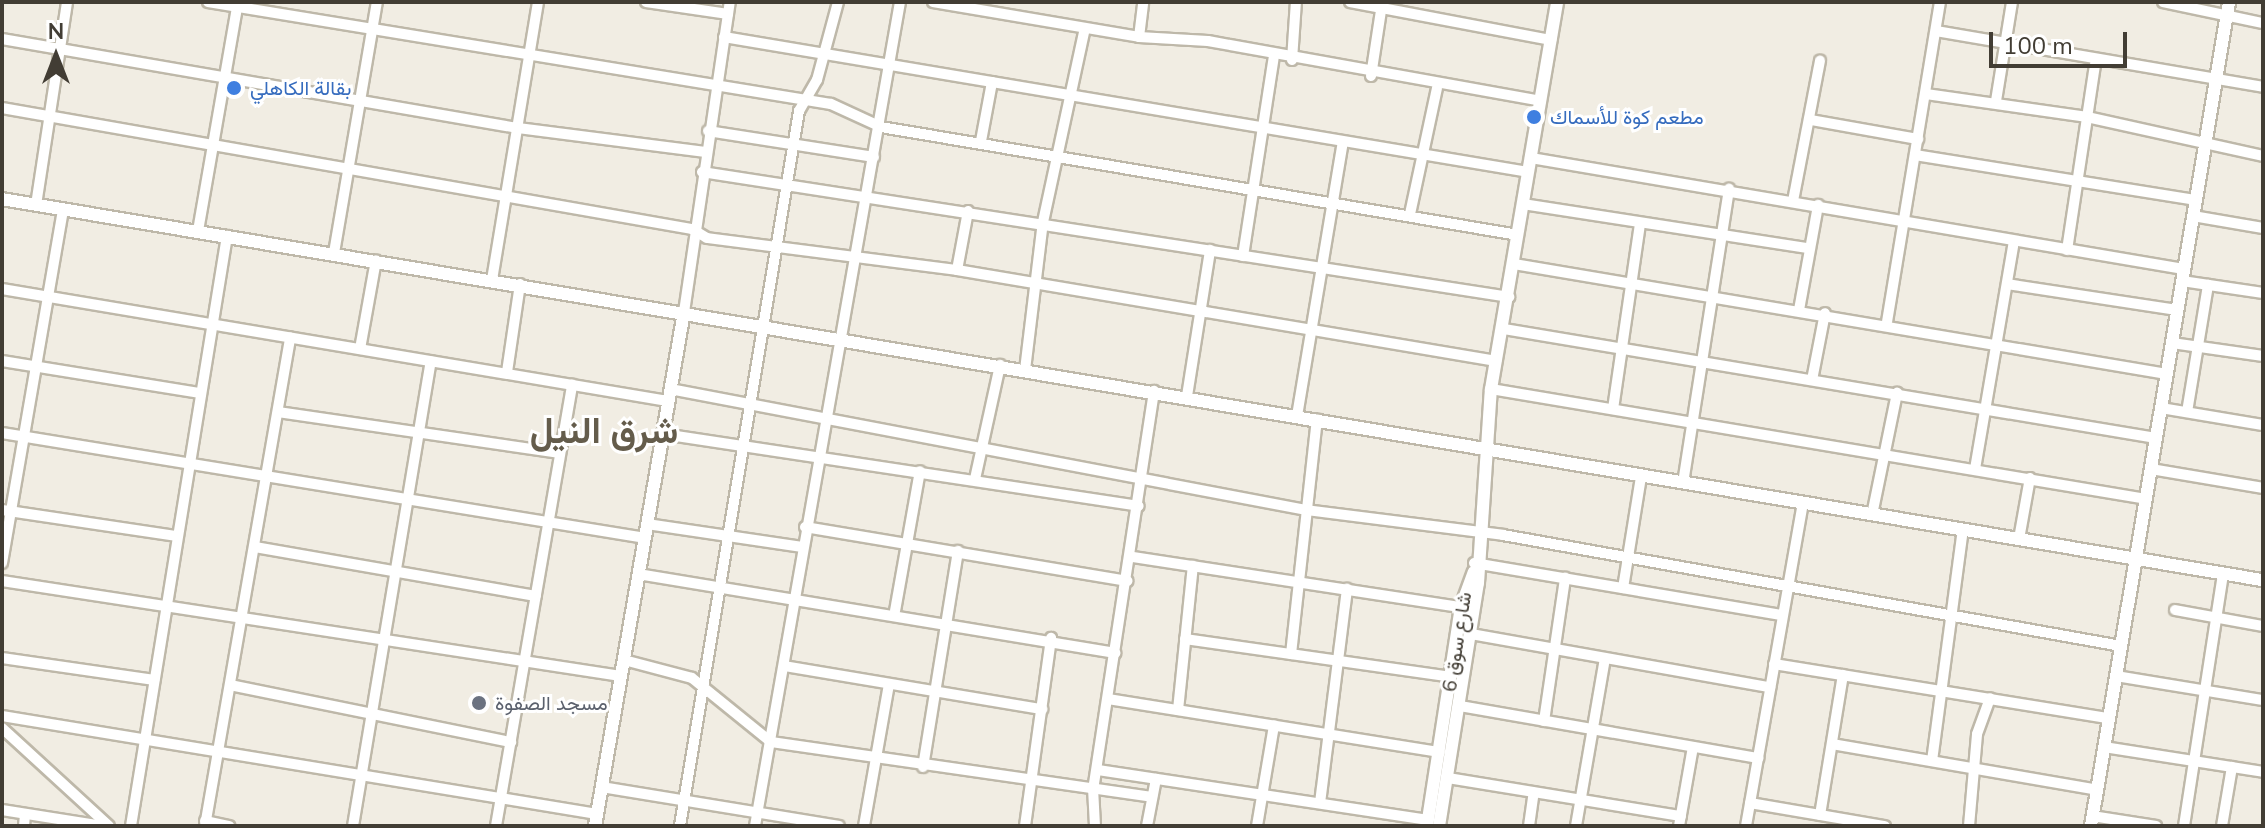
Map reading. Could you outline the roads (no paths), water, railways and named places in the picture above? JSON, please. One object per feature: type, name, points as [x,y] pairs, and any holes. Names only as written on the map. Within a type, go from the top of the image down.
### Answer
[{"type":"street","points":[[36,205],[67,2]]},
{"type":"street","points":[[208,2],[238,4],[715,88],[835,105],[881,127],[1058,154],[1518,235]]},
{"type":"street","points":[[334,253],[377,2]]},
{"type":"street","points":[[492,280],[538,2]]},
{"type":"street","points":[[646,2],[728,14]]},
{"type":"street","points":[[2,716],[362,776],[596,820],[684,312],[692,229],[730,2]]},
{"type":"street","points":[[680,826],[794,145],[803,101],[825,52],[838,2]]},
{"type":"street","points":[[755,826],[838,336],[881,127],[888,64],[900,2]]},
{"type":"street","points":[[933,2],[967,5],[1139,37],[1208,41],[1437,88],[1540,101]]},
{"type":"street","points":[[1139,37],[1143,2]]},
{"type":"street","points":[[1292,60],[1296,2]]},
{"type":"street","points":[[1350,2],[1382,5],[1551,40]]},
{"type":"street","points":[[1557,2],[1504,329],[1491,389],[1474,568],[1565,578],[1783,615]]},
{"type":"street","points":[[1887,322],[1940,2]]},
{"type":"street","points":[[1996,101],[2012,2]]},
{"type":"street","points":[[2163,2],[2263,23]]},
{"type":"street","points":[[2156,826],[2091,821],[2229,2]]},
{"type":"street","points":[[198,231],[238,4]]},
{"type":"street","points":[[1371,76],[1382,5]]},
{"type":"street","points":[[1025,370],[1043,222],[1067,93],[1085,28]]},
{"type":"street","points":[[1936,31],[2263,87]]},
{"type":"street","points":[[724,37],[1421,155],[1729,189],[2067,250],[2183,275],[2208,285],[2263,293]]},
{"type":"street","points":[[2,39],[518,128],[705,152]]},
{"type":"street","points":[[1243,256],[1259,128],[1274,56]]},
{"type":"street","points":[[2067,250],[2096,59]]},
{"type":"street","points":[[1793,201],[1820,61]]},
{"type":"street","points":[[981,141],[992,82]]},
{"type":"street","points":[[1410,214],[1437,88]]},
{"type":"street","points":[[1926,94],[1996,101],[2087,117],[2263,156]]},
{"type":"street","points":[[2,108],[692,229],[707,238],[957,270],[1496,361]]},
{"type":"street","points":[[1811,120],[1918,139]]},
{"type":"street","points":[[708,131],[874,157]]},
{"type":"street","points":[[1297,416],[1315,331],[1319,272],[1343,142]]},
{"type":"street","points":[[1915,155],[2196,200]]},
{"type":"street","points":[[702,172],[1043,222],[1319,272],[1509,297]]},
{"type":"street","points":[[1683,483],[1709,295],[1729,189]]},
{"type":"street","points":[[2,199],[838,336],[1483,451],[2263,580]]},
{"type":"street","points":[[1523,204],[1721,238],[1808,248]]},
{"type":"street","points":[[1799,310],[1818,205]]},
{"type":"street","points":[[2,563],[7,511],[26,438],[63,210]]},
{"type":"street","points":[[957,270],[968,211]]},
{"type":"street","points":[[2193,216],[2263,228]]},
{"type":"street","points":[[1613,409],[1619,348],[1640,223]]},
{"type":"street","points":[[131,826],[227,236]]},
{"type":"street","points":[[1975,469],[1988,410],[2014,242]]},
{"type":"street","points":[[1187,396],[1210,250]]},
{"type":"street","points":[[360,349],[376,260]]},
{"type":"street","points":[[1514,264],[1887,322],[2167,374]]},
{"type":"street","points":[[507,372],[520,284]]},
{"type":"street","points":[[2007,284],[2177,310]]},
{"type":"street","points":[[2187,412],[2208,285]]},
{"type":"street","points":[[2,289],[572,384],[749,403],[981,450],[1142,474],[1306,510],[1478,531],[1788,589],[2121,646]]},
{"type":"street","points":[[1812,380],[1825,313]]},
{"type":"street","points":[[1504,329],[2156,438]]},
{"type":"street","points":[[229,826],[205,824],[290,337]]},
{"type":"street","points":[[2172,343],[2263,356]]},
{"type":"street","points":[[2,361],[200,393]]},
{"type":"street","points":[[353,826],[431,361]]},
{"type":"street","points":[[975,479],[1000,365]]},
{"type":"street","points":[[496,826],[527,660],[572,384]]},
{"type":"street","points":[[1491,389],[2146,499]]},
{"type":"street","points":[[1095,826],[1093,790],[1133,557],[1154,391]]},
{"type":"street","points":[[1872,515],[1897,393]]},
{"type":"street","points":[[2161,408],[2263,425]]},
{"type":"street","points":[[278,412],[420,430],[560,453]]},
{"type":"street","points":[[1291,654],[1302,581],[1306,510],[1317,419]]},
{"type":"street","points":[[2,433],[267,475],[547,525],[645,538]]},
{"type":"street","points":[[663,434],[741,449],[920,471],[1139,506]]},
{"type":"street","points":[[2151,469],[2263,488]]},
{"type":"street","points":[[895,611],[920,471]]},
{"type":"street","points":[[1623,588],[1641,477]]},
{"type":"street","points":[[2019,539],[2030,478]]},
{"type":"street","points":[[1746,826],[1803,503]]},
{"type":"street","points":[[7,511],[177,536]]},
{"type":"street","points":[[647,524],[802,547]]},
{"type":"street","points":[[805,527],[1128,581]]},
{"type":"street","points":[[1932,761],[1963,530]]},
{"type":"street","points":[[255,547],[536,596]]},
{"type":"street","points":[[923,767],[950,621],[958,551]]},
{"type":"street","points":[[1133,557],[1461,607]]},
{"type":"street","points":[[1178,710],[1193,566]]},
{"type":"street","name":"شارع سوق 6","points":[[1432,824],[1461,607],[1474,568]]},
{"type":"street","name":"شارع سوق 6","points":[[1432,824],[1448,778],[1460,706],[1471,634],[1474,568]]},
{"type":"street","points":[[2184,826],[2223,573]]},
{"type":"street","points":[[638,574],[895,611],[1051,638],[1116,653]]},
{"type":"street","points":[[1544,721],[1565,578]]},
{"type":"street","points":[[2,581],[242,615],[621,676]]},
{"type":"street","points":[[1320,803],[1347,589]]},
{"type":"street","points":[[2175,610],[2263,626]]},
{"type":"street","points":[[1471,634],[1770,687]]},
{"type":"street","points":[[1025,826],[1051,638]]},
{"type":"street","points":[[1185,639],[1451,677]]},
{"type":"street","points":[[2,658],[154,680]]},
{"type":"street","points":[[1576,826],[1605,658]]},
{"type":"street","points":[[624,660],[685,675],[771,742],[923,767],[1152,797]]},
{"type":"street","points":[[1774,664],[2109,718]]},
{"type":"street","points":[[784,666],[1042,709]]},
{"type":"street","points":[[1820,815],[1843,675]]},
{"type":"street","points":[[2116,676],[2263,700]]},
{"type":"street","points":[[864,826],[889,684]]},
{"type":"street","points":[[230,685],[511,742]]},
{"type":"street","points":[[1969,826],[1977,769],[1977,734],[1990,698]]},
{"type":"street","points":[[1108,699],[1440,752]]},
{"type":"street","points":[[1460,706],[1758,758]]},
{"type":"street","points":[[1257,826],[1274,725]]},
{"type":"street","points":[[2,728],[106,826]]},
{"type":"street","points":[[1832,744],[2097,790]]},
{"type":"street","points":[[1448,778],[1581,800],[1680,821],[1693,747]]},
{"type":"street","points":[[2104,747],[2263,772]]},
{"type":"street","points":[[2222,826],[2232,767]]},
{"type":"street","points":[[1098,770],[1320,803],[1432,824]]},
{"type":"street","points":[[1147,826],[1156,779]]},
{"type":"street","points":[[602,787],[684,803],[839,826]]},
{"type":"street","points":[[1529,826],[1534,792]]},
{"type":"street","points":[[1750,803],[1885,826]]},
{"type":"street","points":[[2,810],[106,826]]},
{"type":"street","points":[[24,826],[25,814]]},
{"type":"place","name":"بقالة الكاهلي","points":[[234,88]]},
{"type":"place","name":"مطعم كوة للأسماك","points":[[1534,117]]},
{"type":"place","name":"مسجد الصفوة","points":[[479,703]]},
{"type":"district","name":"شرق النيل","points":[[604,432]]}]
